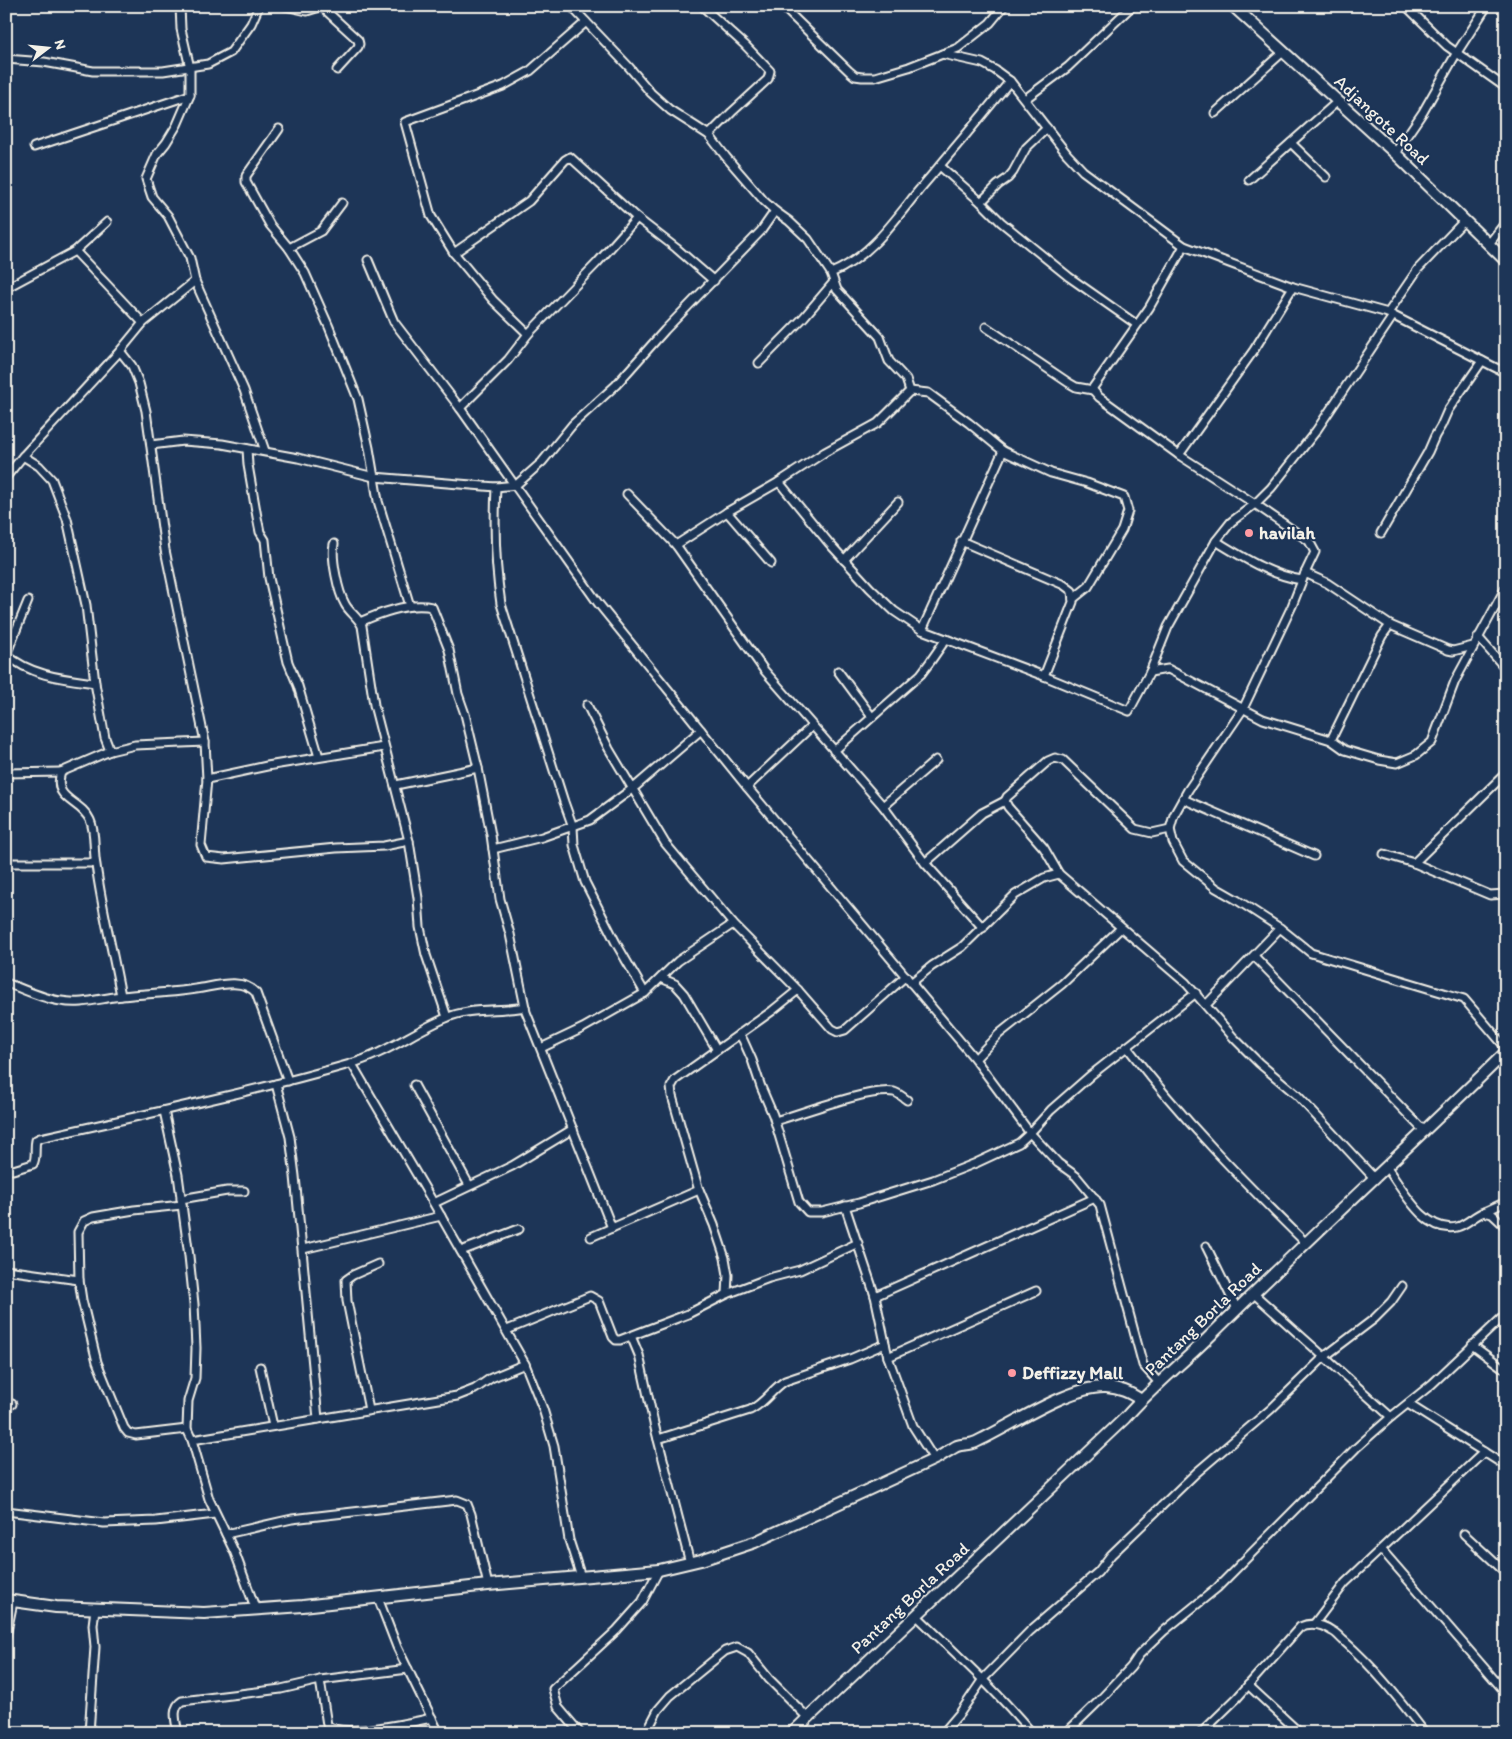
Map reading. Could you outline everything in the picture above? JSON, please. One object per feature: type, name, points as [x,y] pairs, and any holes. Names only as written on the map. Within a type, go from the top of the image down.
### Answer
[{"type":"street","points":[[180,6],[181,29],[190,68],[190,95],[177,125],[157,154],[146,179],[152,197],[168,216],[190,258],[195,281],[244,390],[265,451]]},
{"type":"street","points":[[6,59],[44,62],[93,71],[163,71],[190,68],[208,64],[231,52],[250,24],[259,6]]},
{"type":"street","points":[[284,6],[307,11],[322,7],[358,40],[358,47],[337,70]]},
{"type":"street","points":[[571,6],[651,93],[670,110],[709,135],[726,157],[775,211],[808,239],[831,273],[833,283],[843,298],[880,337],[889,361],[906,379],[910,391]]},
{"type":"street","points":[[702,6],[745,44],[770,71],[768,79],[709,135]]},
{"type":"street","points":[[782,6],[837,61],[855,76],[862,78],[875,77],[958,48],[990,23],[1004,6]]},
{"type":"street","points":[[1025,99],[1068,67],[1132,6]]},
{"type":"street","name":"Adjangote Road","points":[[1233,6],[1395,152],[1506,261]]},
{"type":"street","points":[[1406,6],[1456,54],[1502,85]]},
{"type":"street","points":[[1395,152],[1424,112],[1456,54],[1487,6]]},
{"type":"street","points":[[528,334],[492,300],[454,253],[431,216],[405,122],[503,86],[530,71],[586,22]]},
{"type":"street","points":[[1215,113],[1283,52]]},
{"type":"street","points":[[942,54],[982,63],[1010,81],[1083,170],[1184,246],[1293,287],[1391,314],[1506,373]]},
{"type":"street","points":[[831,273],[856,260],[884,232],[1010,81]]},
{"type":"street","points":[[34,147],[190,95]]},
{"type":"street","points":[[1249,180],[1338,101]]},
{"type":"street","points":[[981,202],[1008,178],[1026,148],[1047,128]]},
{"type":"street","points":[[279,129],[246,176],[246,182],[270,225],[289,248],[305,273],[320,304],[358,399],[370,448],[378,501],[410,606]]},
{"type":"street","points":[[1291,143],[1326,177]]},
{"type":"street","points":[[454,253],[529,202],[568,157],[576,161],[637,218],[714,280]]},
{"type":"street","points":[[940,166],[1001,222],[1070,277],[1136,324]]},
{"type":"street","points":[[289,248],[321,231],[342,203]]},
{"type":"street","points":[[151,445],[183,441],[222,444],[298,458],[374,477],[496,487],[516,485],[542,462],[573,424],[616,385],[665,330],[761,231],[775,211]]},
{"type":"street","points":[[460,408],[508,360],[528,334],[597,263],[637,218]]},
{"type":"street","points":[[779,482],[870,588],[894,611],[922,630],[1044,676],[1129,711],[1150,672],[1168,627],[1216,541],[1231,522],[1255,504],[1271,488],[1316,431],[1418,269],[1464,221]]},
{"type":"street","points":[[6,288],[75,251],[107,222]]},
{"type":"street","points":[[1488,244],[1506,222]]},
{"type":"street","points":[[1093,390],[1098,379],[1149,308],[1184,246]]},
{"type":"street","points":[[75,251],[143,323]]},
{"type":"street","points":[[368,260],[394,322],[516,485],[598,603],[747,787],[975,1059],[1030,1133],[1058,1163],[1076,1176],[1100,1205],[1143,1365],[1160,1384]]},
{"type":"street","points":[[6,478],[23,456],[120,351],[143,323],[195,281]]},
{"type":"street","points":[[759,363],[804,317],[833,283]]},
{"type":"street","points":[[1178,456],[1254,350],[1293,287]]},
{"type":"street","points":[[986,327],[1069,383],[1076,387],[1093,390],[1099,397],[1178,456],[1255,504],[1309,542],[1315,552],[1292,606],[1243,709],[1182,799],[1174,816],[1170,828],[1173,842],[1183,861],[1216,888],[1280,928],[1312,953],[1464,998],[1506,1048]]},
{"type":"street","points":[[120,351],[132,366],[139,383],[151,445],[165,550],[205,742],[207,779],[201,845],[206,857],[224,859],[336,848],[384,846],[409,841]]},
{"type":"street","points":[[1381,533],[1428,452],[1448,410],[1482,361]]},
{"type":"street","points":[[910,391],[928,393],[1003,451],[1051,473],[1087,483],[1124,497],[1128,511],[1122,530],[1088,587],[1073,599]]},
{"type":"street","points":[[676,545],[825,452],[878,423],[910,391]]},
{"type":"street","points":[[247,449],[260,532],[265,540],[269,578],[288,662],[298,686],[319,757]]},
{"type":"street","points":[[922,630],[1003,451]]},
{"type":"street","points":[[23,456],[38,466],[52,480],[67,519],[86,605],[95,683],[105,738],[110,751]]},
{"type":"street","points":[[496,487],[494,522],[496,577],[501,604],[573,827],[574,844],[585,882],[644,993]]},
{"type":"street","points":[[627,494],[676,545],[764,670],[883,806],[925,863],[983,928]]},
{"type":"street","points":[[844,560],[898,502]]},
{"type":"street","points":[[727,512],[772,563]]},
{"type":"street","points":[[961,541],[1064,584],[1072,592],[1074,602],[1044,676]]},
{"type":"street","points":[[1216,541],[1254,565],[1285,577],[1304,576],[1327,583],[1390,625],[1448,650],[1473,646]]},
{"type":"street","points":[[334,544],[332,552],[336,576],[344,603],[360,622],[374,706],[409,841],[424,946],[447,1017]]},
{"type":"street","points":[[1150,672],[1168,669],[1263,719],[1331,740],[1345,750],[1397,763],[1416,755],[1432,742],[1455,681],[1506,587]]},
{"type":"street","points":[[28,601],[6,654],[14,661],[53,678],[95,683]]},
{"type":"street","points":[[360,622],[410,606],[422,605],[432,607],[437,617],[449,650],[458,694],[465,714],[478,768],[500,899],[510,934],[525,1007],[612,1228]]},
{"type":"street","points":[[1331,740],[1382,636],[1390,625]]},
{"type":"street","points":[[1478,637],[1506,669]]},
{"type":"street","points":[[834,751],[927,668],[946,639]]},
{"type":"street","points":[[838,671],[872,717]]},
{"type":"street","points":[[587,705],[605,742],[665,842],[733,924],[798,990],[832,1029],[838,1032],[845,1030],[906,976]]},
{"type":"street","points":[[747,787],[812,726]]},
{"type":"street","points":[[492,849],[542,837],[590,820],[633,788],[701,730]]},
{"type":"street","points":[[6,773],[61,772],[110,751],[136,745],[205,742]]},
{"type":"street","points":[[207,779],[267,766],[384,747]]},
{"type":"street","points":[[925,863],[977,817],[1005,801],[1007,797],[1048,761],[1055,758],[1062,760],[1135,828],[1152,833],[1170,828]]},
{"type":"street","points":[[883,806],[936,760]]},
{"type":"street","points":[[396,785],[478,768]]},
{"type":"street","points":[[61,772],[59,780],[62,794],[86,814],[91,821],[95,863],[121,996]]},
{"type":"street","points":[[1414,863],[1506,773]]},
{"type":"street","points":[[1182,799],[1314,856]]},
{"type":"street","points":[[1005,801],[1008,807],[1044,848],[1058,874],[1159,959],[1196,993],[1234,1038],[1259,1063],[1297,1095],[1375,1179]]},
{"type":"street","points":[[1384,854],[1414,863],[1490,895],[1506,894]]},
{"type":"street","points":[[6,863],[95,863]]},
{"type":"street","points":[[911,983],[932,966],[962,947],[1015,895],[1044,878],[1058,874]]},
{"type":"street","points":[[541,1048],[583,1028],[644,993],[678,962],[733,924]]},
{"type":"street","points":[[975,1059],[999,1034],[1062,984],[1121,928]]},
{"type":"street","points":[[1206,1005],[1280,928]]},
{"type":"street","points":[[1254,956],[1425,1132]]},
{"type":"street","points":[[661,978],[675,984],[684,994],[717,1050]]},
{"type":"street","points":[[6,984],[59,1001],[76,1003],[121,996],[178,993],[223,984],[252,987],[256,993],[288,1080]]},
{"type":"street","points":[[727,1294],[728,1274],[725,1258],[714,1225],[699,1190],[672,1096],[671,1086],[674,1080],[772,1011],[798,990]]},
{"type":"street","points":[[739,1034],[752,1060],[775,1121],[799,1202],[808,1212],[822,1212],[941,1177],[1013,1146],[1030,1133],[1057,1104],[1196,993]]},
{"type":"street","points":[[6,1170],[13,1170],[33,1164],[36,1140],[40,1138],[276,1084],[352,1064],[381,1052],[447,1017],[525,1007]]},
{"type":"street","points":[[1127,1047],[1174,1106],[1241,1179],[1306,1243]]},
{"type":"street","name":"Pantang Borla Road","points":[[792,1733],[1125,1418],[1141,1400],[1160,1384],[1253,1293],[1425,1132],[1506,1052]]},
{"type":"street","points":[[352,1064],[434,1203],[525,1364],[544,1409],[554,1446],[569,1540],[580,1577]]},
{"type":"street","points":[[276,1084],[290,1138],[303,1250],[318,1419]]},
{"type":"street","points":[[414,1085],[469,1185]]},
{"type":"street","points":[[775,1121],[852,1097],[882,1092],[895,1092],[907,1100]]},
{"type":"street","points":[[164,1110],[178,1175],[189,1256],[196,1348],[195,1378],[188,1401],[187,1429],[209,1499],[235,1553],[256,1610]]},
{"type":"street","points":[[434,1203],[512,1166],[573,1129]]},
{"type":"street","points":[[1387,1168],[1424,1218],[1440,1228],[1458,1227],[1506,1202]]},
{"type":"street","points":[[591,1237],[699,1190]]},
{"type":"street","points":[[187,1429],[136,1435],[128,1433],[124,1428],[97,1362],[79,1280],[78,1232],[84,1221],[93,1217],[181,1202],[227,1191],[244,1191]]},
{"type":"street","points":[[875,1296],[1095,1198]]},
{"type":"street","points":[[845,1206],[875,1296],[888,1357],[913,1426],[934,1460]]},
{"type":"street","points":[[1484,1212],[1492,1214],[1506,1227]]},
{"type":"street","points":[[303,1250],[441,1216]]},
{"type":"street","points":[[461,1251],[519,1229]]},
{"type":"street","points":[[507,1330],[590,1296],[598,1301],[616,1340],[688,1314],[727,1294],[769,1278],[800,1270],[858,1243]]},
{"type":"street","points":[[1206,1246],[1237,1309]]},
{"type":"street","points":[[369,1410],[347,1301],[346,1280],[378,1264]]},
{"type":"street","points":[[6,1270],[79,1280]]},
{"type":"street","points":[[944,1733],[960,1714],[984,1679],[1030,1631],[1098,1572],[1111,1555],[1169,1498],[1271,1409],[1324,1357],[1374,1319],[1391,1302],[1402,1286]]},
{"type":"street","points":[[888,1357],[1036,1291]]},
{"type":"street","points":[[1253,1293],[1391,1417]]},
{"type":"street","points":[[1066,1733],[1099,1701],[1151,1644],[1217,1588],[1332,1471],[1391,1417],[1432,1384],[1506,1314]]},
{"type":"street","points":[[631,1336],[639,1356],[690,1563]]},
{"type":"street","points":[[658,1439],[750,1410],[760,1405],[778,1385],[786,1381],[850,1360],[885,1344]]},
{"type":"street","points":[[1472,1345],[1506,1370]]},
{"type":"street","points":[[192,1440],[457,1396],[475,1389],[491,1378],[525,1364]]},
{"type":"street","points":[[260,1367],[273,1426]]},
{"type":"street","points":[[6,1636],[10,1601],[56,1607],[204,1614],[659,1570],[726,1553],[755,1542],[934,1460],[957,1446],[974,1443],[1037,1410],[1093,1388],[1120,1388],[1132,1393],[1141,1400]]},
{"type":"street","points":[[1408,1404],[1506,1466]]},
{"type":"street","points":[[1314,1624],[1342,1587],[1484,1452]]},
{"type":"street","points":[[226,1534],[292,1519],[457,1500],[466,1504],[471,1514],[488,1586]]},
{"type":"street","points":[[6,1511],[104,1523],[156,1521],[215,1514]]},
{"type":"street","points":[[1464,1534],[1505,1570]]},
{"type":"street","points":[[1382,1550],[1506,1693]]},
{"type":"street","points":[[580,1733],[558,1707],[553,1690],[617,1630],[642,1602],[659,1570]]},
{"type":"street","points":[[378,1598],[408,1669],[439,1733]]},
{"type":"street","points":[[89,1733],[95,1647],[93,1625],[95,1609]]},
{"type":"street","points":[[916,1615],[984,1679],[1032,1733]]},
{"type":"street","points":[[1201,1733],[1248,1685],[1300,1627],[1306,1624],[1314,1624],[1333,1631],[1353,1648],[1386,1682],[1425,1733]]},
{"type":"street","points":[[646,1733],[658,1710],[670,1696],[725,1651],[737,1647],[748,1653],[769,1679],[808,1718]]},
{"type":"street","points":[[178,1733],[175,1709],[182,1701],[280,1689],[320,1680],[408,1669]]},
{"type":"street","points":[[320,1680],[327,1725],[330,1729],[336,1731],[357,1731],[432,1718]]},
{"type":"street","points":[[1248,1685],[1300,1733]]},
{"type":"place","name":"havilah","points":[[1249,533]]},
{"type":"place","name":"Deffizzy Mall","points":[[1012,1373]]}]
